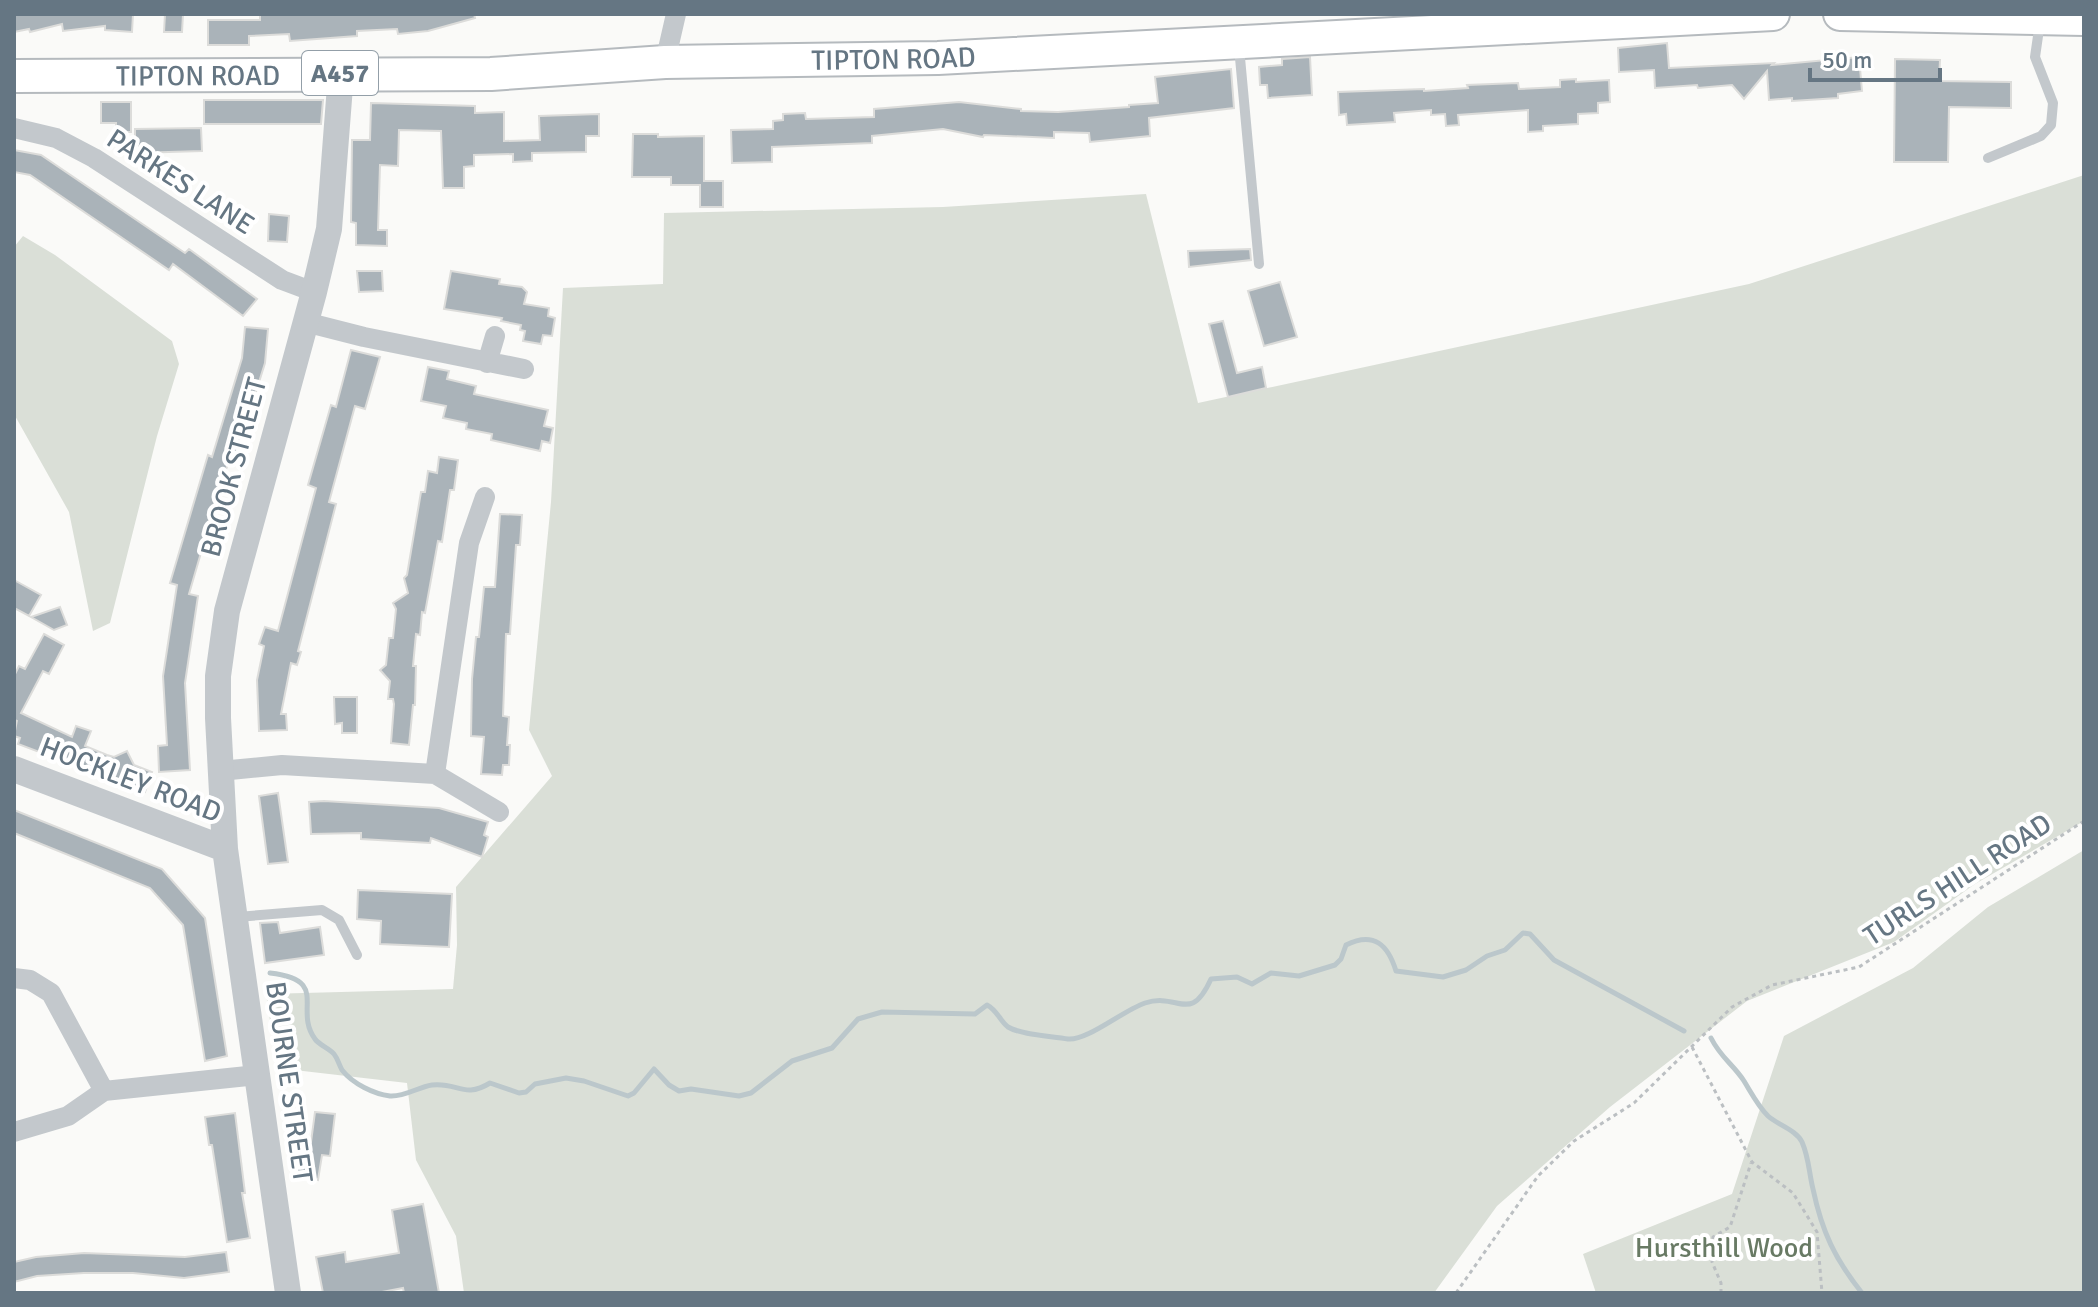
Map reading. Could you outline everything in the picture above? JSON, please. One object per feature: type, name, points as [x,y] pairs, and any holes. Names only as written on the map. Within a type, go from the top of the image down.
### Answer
[{"type":"main road","name":"TIPTON ROAD","points":[[14,76],[491,74],[665,62],[938,58],[1773,14]]},
{"type":"main road","points":[[1840,14],[2084,19]]},
{"type":"street","points":[[665,62],[676,14]]},
{"type":"street","name":"BROOK STREET","points":[[229,880],[218,718],[221,642],[329,229],[341,73]]},
{"type":"street","name":"PARKES LANE","points":[[14,128],[56,138],[94,158],[282,280],[314,292]]},
{"type":"street","points":[[305,322],[524,369]]},
{"type":"street","points":[[487,363],[495,336]]},
{"type":"street","points":[[435,774],[469,543],[485,497]]},
{"type":"street","points":[[220,771],[282,765],[435,774],[499,812]]},
{"type":"street","name":"HOCKLEY ROAD","points":[[14,769],[225,849]]},
{"type":"street","name":"BOURNE STREET","points":[[229,880],[288,1293]]},
{"type":"street","points":[[14,978],[41,985],[51,993],[104,1091]]},
{"type":"street","points":[[14,1132],[68,1116],[104,1091],[257,1075]]},
{"type":"lane","points":[[1988,158],[2041,136],[2051,125],[2053,103],[2035,57],[2041,17]]},
{"type":"lane","points":[[1239,41],[1259,264]]},
{"type":"lane","points":[[235,917],[322,910],[339,920],[357,955]]},
{"type":"path","name":"TURLS HILL ROAD","points":[[1456,1293],[1538,1176],[1574,1141],[1634,1103],[1732,1007],[1772,985],[1859,967],[2084,821]]},
{"type":"path","points":[[1692,1047],[1752,1162],[1793,1193],[1817,1232],[1822,1293]]},
{"type":"path","points":[[1721,1293],[1721,1283],[1712,1262],[1713,1237],[1730,1227],[1752,1162]]},
{"type":"green space","points":[[2084,175],[2084,821],[1975,884],[1894,942],[1747,1001],[1610,1107],[1497,1206],[1434,1293],[464,1293],[456,1236],[416,1160],[407,1083],[277,1068],[266,994],[453,989],[457,945],[456,887],[552,776],[529,730],[551,502],[563,288],[663,284],[664,213],[943,207],[1146,194],[1198,403],[1749,284]]},
{"type":"green space","points":[[23,236],[55,255],[172,341],[179,364],[157,436],[110,623],[93,631],[69,512],[14,414],[14,247]]},
{"type":"green space","name":"Hursthill Wood","points":[[2084,850],[2084,1293],[1596,1293],[1583,1254],[1732,1194],[1784,1036],[1913,968],[1988,907]]},
{"type":"building","points":[[14,14],[133,14],[132,32],[105,30],[105,26],[63,31],[62,24],[30,32],[29,29],[14,32]]},
{"type":"building","points":[[165,14],[183,14],[182,32],[164,32]]},
{"type":"building","points":[[260,14],[474,14],[475,18],[428,31],[398,34],[397,29],[357,31],[357,36],[290,41],[289,34],[249,36],[249,45],[208,45],[208,20],[260,20]]},
{"type":"building","points":[[1667,43],[1669,68],[1774,63],[1772,65],[1859,57],[1862,91],[1838,94],[1838,98],[1769,100],[1767,71],[1744,99],[1732,85],[1655,88],[1654,70],[1619,72],[1618,48]]},
{"type":"building","points":[[1310,57],[1312,95],[1268,98],[1267,85],[1260,85],[1259,67],[1282,65],[1282,59]]},
{"type":"building","points":[[1895,59],[1940,60],[1939,81],[2011,82],[2011,108],[1949,107],[1948,162],[1894,162]]},
{"type":"building","points":[[1231,69],[1234,108],[1149,118],[1150,136],[1090,142],[1089,133],[1054,132],[1054,138],[983,137],[943,129],[872,136],[872,143],[772,147],[772,162],[732,163],[731,130],[773,129],[773,121],[783,120],[783,114],[805,113],[806,119],[874,117],[874,109],[959,102],[1021,111],[1129,107],[1158,103],[1155,77]]},
{"type":"building","points":[[1576,79],[1576,82],[1609,80],[1610,102],[1598,103],[1598,113],[1578,114],[1578,124],[1543,126],[1543,131],[1528,132],[1528,110],[1458,115],[1459,125],[1446,126],[1445,114],[1431,115],[1431,110],[1394,113],[1395,122],[1347,125],[1346,114],[1339,115],[1338,92],[1424,91],[1518,83],[1519,89],[1560,87],[1560,80]]},
{"type":"building","points":[[204,100],[323,100],[321,124],[204,124]]},
{"type":"building","points":[[101,102],[131,102],[131,132],[116,132],[116,123],[101,123]]},
{"type":"building","points":[[371,103],[475,106],[475,113],[504,112],[504,141],[540,140],[539,116],[599,114],[599,136],[586,136],[586,152],[532,153],[532,161],[513,162],[513,154],[474,155],[474,166],[464,167],[464,188],[443,188],[441,131],[399,130],[398,166],[380,165],[378,230],[387,230],[387,246],[356,245],[356,223],[351,222],[352,140],[370,140]]},
{"type":"building","points":[[201,128],[202,151],[135,153],[135,129]]},
{"type":"building","points":[[633,134],[704,136],[704,181],[723,181],[723,207],[700,207],[700,185],[671,185],[671,177],[632,177]]},
{"type":"building","points":[[14,150],[41,155],[185,253],[189,249],[257,299],[243,316],[173,264],[169,270],[30,175],[14,172]]},
{"type":"building","points":[[269,214],[289,216],[287,242],[268,241]]},
{"type":"building","points":[[1250,249],[1251,260],[1189,267],[1188,251]]},
{"type":"building","points":[[357,271],[382,271],[383,291],[359,292]]},
{"type":"building","points":[[451,271],[500,279],[499,284],[522,287],[527,292],[524,304],[549,308],[548,316],[555,318],[552,336],[543,335],[541,344],[523,341],[525,331],[520,330],[521,325],[501,321],[502,318],[444,309]]},
{"type":"building","points":[[1280,282],[1297,337],[1264,346],[1248,291]]},
{"type":"building","points":[[1223,321],[1237,373],[1262,367],[1266,388],[1228,397],[1209,324]]},
{"type":"building","points":[[245,327],[268,329],[265,363],[236,455],[231,454],[189,594],[198,596],[185,683],[190,770],[159,772],[158,746],[167,745],[163,676],[177,585],[170,583],[208,455],[212,457],[242,358]]},
{"type":"building","points":[[351,350],[380,357],[365,409],[355,406],[329,502],[336,504],[298,651],[301,652],[297,665],[291,663],[281,714],[286,714],[287,730],[259,731],[257,680],[264,646],[259,644],[265,627],[278,631],[316,488],[308,485],[331,405],[336,407]]},
{"type":"building","points":[[428,367],[449,371],[447,379],[476,386],[474,394],[548,410],[544,426],[553,428],[550,443],[542,441],[540,451],[491,440],[492,434],[466,429],[467,423],[443,418],[446,406],[421,401]]},
{"type":"building","points":[[439,457],[458,460],[454,490],[450,490],[442,542],[438,541],[420,635],[416,634],[413,666],[416,666],[415,705],[409,745],[391,743],[394,704],[393,699],[388,699],[390,681],[380,670],[386,665],[389,638],[393,638],[396,609],[393,603],[408,593],[404,578],[421,492],[425,492],[428,471],[437,473]]},
{"type":"building","points":[[500,514],[522,515],[520,545],[516,545],[510,634],[506,634],[503,716],[509,717],[507,745],[510,745],[509,765],[503,765],[502,775],[481,774],[484,737],[471,736],[476,637],[479,637],[484,587],[495,587]]},
{"type":"building","points":[[14,580],[41,595],[29,616],[14,608]]},
{"type":"building","points":[[60,607],[67,625],[54,630],[31,617]]},
{"type":"building","points":[[44,634],[64,645],[49,674],[43,671],[21,713],[72,737],[76,726],[91,731],[85,746],[107,755],[114,757],[127,751],[134,765],[152,772],[145,792],[18,744],[20,738],[14,736],[17,720],[14,727],[14,676],[19,666],[25,669]]},
{"type":"building","points":[[334,697],[357,697],[357,733],[342,733],[342,723],[335,724]]},
{"type":"building","points":[[278,793],[288,862],[268,864],[259,796]]},
{"type":"building","points":[[309,802],[439,808],[488,822],[484,835],[488,837],[482,857],[431,838],[430,843],[361,839],[361,833],[311,834]]},
{"type":"building","points":[[14,810],[162,869],[205,918],[227,1056],[205,1061],[183,925],[150,888],[14,833]]},
{"type":"building","points":[[358,890],[452,894],[449,947],[380,944],[381,921],[357,919]]},
{"type":"building","points":[[278,922],[280,933],[320,927],[324,955],[265,963],[260,923]]},
{"type":"building","points":[[315,1112],[335,1114],[330,1156],[322,1155],[318,1180],[295,1174],[298,1150],[305,1151],[306,1142],[311,1142]]},
{"type":"building","points":[[235,1113],[245,1193],[242,1193],[250,1238],[227,1242],[205,1117]]},
{"type":"building","points":[[423,1204],[439,1293],[404,1293],[403,1288],[377,1293],[323,1293],[316,1257],[345,1252],[346,1262],[399,1253],[392,1210]]},
{"type":"building","points":[[226,1252],[229,1272],[184,1278],[133,1273],[84,1273],[37,1276],[14,1282],[14,1262],[36,1257],[84,1253],[185,1257]]},
{"type":"waterway","points":[[270,973],[300,982],[307,997],[309,1028],[317,1041],[334,1054],[342,1070],[364,1088],[390,1096],[432,1085],[474,1090],[490,1083],[519,1093],[526,1092],[535,1084],[566,1078],[628,1096],[654,1069],[679,1091],[691,1089],[739,1096],[751,1093],[792,1061],[832,1048],[858,1019],[882,1012],[975,1014],[987,1005],[1005,1025],[1014,1030],[1076,1038],[1145,1003],[1167,1001],[1190,1004],[1197,1001],[1211,979],[1237,977],[1252,984],[1271,973],[1299,976],[1335,965],[1346,945],[1364,940],[1372,940],[1384,948],[1396,971],[1443,977],[1466,970],[1487,956],[1505,950],[1523,933],[1530,934],[1554,960],[1684,1031]]},
{"type":"waterway","points":[[1711,1038],[1764,1112],[1796,1134],[1802,1142],[1825,1232],[1844,1268],[1862,1293]]}]
